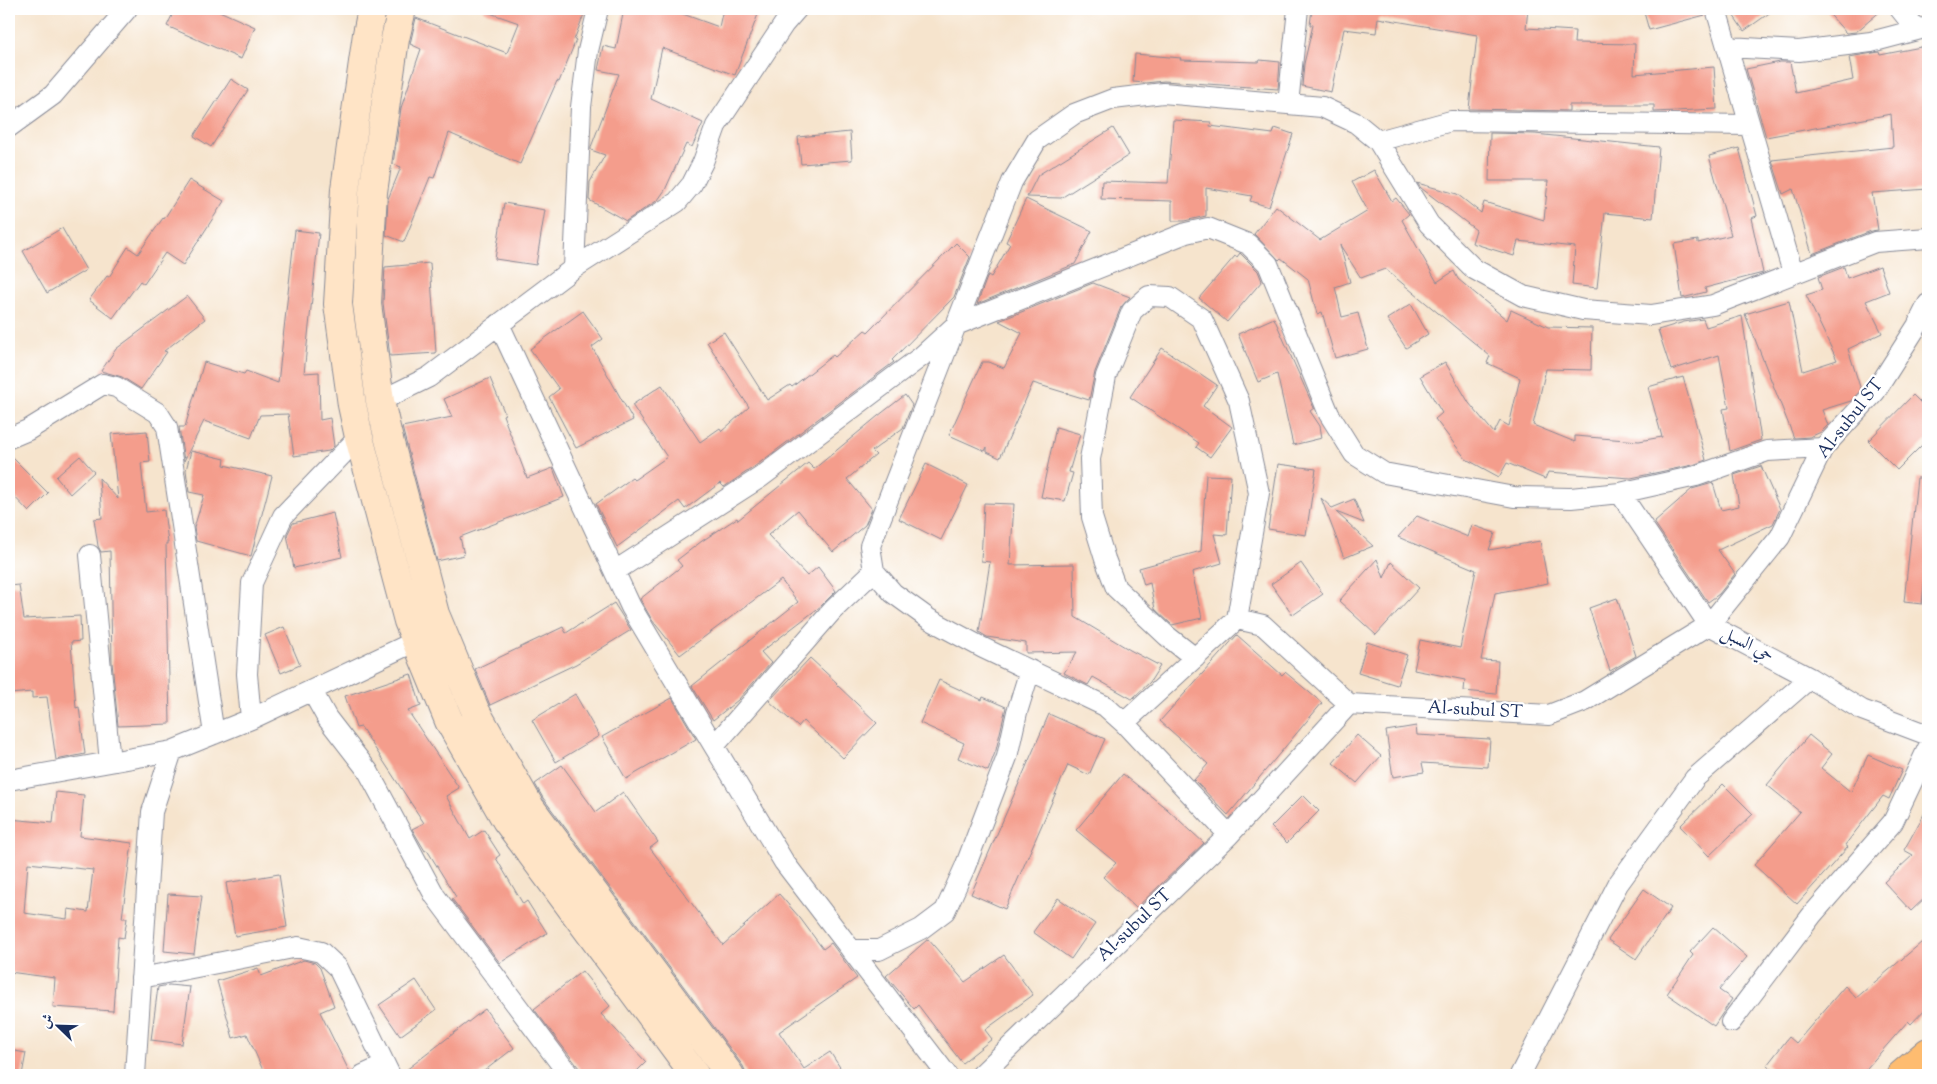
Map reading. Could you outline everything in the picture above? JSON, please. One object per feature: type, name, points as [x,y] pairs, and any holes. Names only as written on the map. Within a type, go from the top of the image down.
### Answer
[{"type":"main road","points":[[372,9],[344,189],[338,304],[358,437],[408,621],[449,720],[506,820],[695,1075]]},
{"type":"main road","points":[[402,9],[395,39],[373,192],[367,304],[380,401],[435,614],[476,710],[530,807],[730,1075]]},
{"type":"main road","points":[[1901,1075],[1928,1052]]},
{"type":"street","points":[[9,127],[53,94],[127,9]]},
{"type":"street","points":[[574,268],[581,107],[588,51],[598,9]]},
{"type":"street","points":[[380,401],[429,377],[574,268],[677,202],[692,184],[703,162],[716,126],[784,24],[797,9]]},
{"type":"street","points":[[1288,104],[1298,9]]},
{"type":"street","points":[[1716,9],[1793,273]]},
{"type":"street","points":[[1900,9],[1922,28]]},
{"type":"street","points":[[1728,47],[1799,51],[1871,42],[1922,28]]},
{"type":"street","points":[[1229,835],[1124,723],[1105,706],[929,620],[893,593],[874,571],[870,546],[1012,182],[1037,140],[1074,114],[1113,99],[1162,93],[1322,107],[1356,122],[1378,141],[1429,224],[1474,269],[1523,296],[1583,310],[1651,314],[1713,305],[1875,242],[1928,238]]},
{"type":"street","points":[[1378,141],[1451,121],[1750,125]]},
{"type":"street","points":[[615,571],[761,477],[922,356],[956,325],[1186,233],[1208,228],[1248,244],[1268,264],[1328,414],[1354,454],[1384,473],[1514,497],[1571,498],[1620,494],[1696,476],[1767,450],[1823,448]]},
{"type":"street","points":[[1124,723],[1237,619],[1258,493],[1240,401],[1202,319],[1170,297],[1149,296],[1132,311],[1106,376],[1090,459],[1092,517],[1104,559],[1116,588],[1167,636],[1194,658]]},
{"type":"street","name":"Al-subul ST","points":[[981,1075],[1229,835],[1349,704],[1549,715],[1585,701],[1709,626],[1780,537],[1823,448],[1875,392],[1917,326],[1928,304]]},
{"type":"street","points":[[499,324],[631,608],[784,862],[947,1075]]},
{"type":"street","points":[[9,438],[28,430],[104,384],[116,387],[158,413],[167,427],[214,734]]},
{"type":"street","points":[[251,719],[247,674],[252,583],[283,516],[358,437]]},
{"type":"street","name":"حي السبل","points":[[1620,494],[1709,626],[1810,678],[1862,710],[1928,735]]},
{"type":"street","points":[[90,556],[110,762]]},
{"type":"street","points":[[714,746],[833,610],[874,571]]},
{"type":"street","points":[[1237,619],[1263,626],[1349,704]]},
{"type":"street","points":[[9,780],[172,751],[251,719],[416,641]]},
{"type":"street","points":[[851,950],[879,950],[921,929],[945,910],[965,867],[1007,756],[1017,712],[1030,670]]},
{"type":"street","points":[[1520,1075],[1618,884],[1656,831],[1695,778],[1810,678]]},
{"type":"street","points":[[312,691],[327,718],[368,771],[435,896],[569,1075]]},
{"type":"street","points":[[1731,1022],[1812,915],[1893,822],[1928,748]]},
{"type":"street","points":[[135,1075],[152,812],[172,751]]},
{"type":"street","points":[[141,978],[298,947],[321,952],[338,968],[388,1070],[363,1075]]},
{"type":"building","points":[[175,9],[215,9],[255,27],[241,59],[167,26]]},
{"type":"building","points":[[484,9],[586,9],[559,82],[557,81],[520,164],[449,133],[434,178],[430,177],[404,242],[386,235],[388,199],[401,167],[393,164],[401,108],[421,49],[410,44],[416,18],[507,53],[519,23],[484,11]]},
{"type":"building","points":[[624,9],[681,9],[680,13],[719,27],[723,9],[760,9],[735,75],[662,48],[651,99],[703,123],[692,147],[686,144],[665,190],[658,200],[626,221],[589,200],[590,182],[605,155],[591,150],[591,147],[619,74],[598,70],[603,46],[616,49]]},
{"type":"building","points":[[1312,9],[1528,9],[1526,28],[1575,31],[1574,43],[1635,44],[1634,74],[1714,67],[1717,109],[1654,112],[1654,105],[1569,105],[1569,111],[1469,109],[1477,35],[1378,18],[1376,33],[1344,29],[1331,92],[1302,86],[1304,64],[1313,25],[1310,25]]},
{"type":"building","points":[[1643,9],[1704,9],[1705,15],[1649,30]]},
{"type":"building","points":[[1729,9],[1775,9],[1744,31]]},
{"type":"building","points":[[1825,9],[1883,9],[1856,32],[1846,33]]},
{"type":"building","points":[[1926,46],[1928,58],[1928,189],[1872,193],[1878,230],[1812,254],[1793,189],[1783,194],[1772,160],[1893,147],[1891,114],[1766,137],[1746,69],[1780,62],[1790,62],[1796,93],[1853,80],[1849,57],[1879,52],[1880,55]]},
{"type":"building","points":[[1135,54],[1181,58],[1180,60],[1259,62],[1260,60],[1280,62],[1278,89],[1164,81],[1133,82]]},
{"type":"building","points":[[231,79],[248,90],[211,147],[194,136]]},
{"type":"building","points":[[1173,120],[1211,122],[1210,126],[1273,134],[1275,128],[1293,134],[1269,207],[1250,201],[1252,196],[1206,188],[1206,216],[1184,221],[1172,221],[1172,201],[1101,199],[1102,181],[1168,183]]},
{"type":"building","points":[[1113,128],[1129,155],[1061,198],[1027,197],[1038,175]]},
{"type":"building","points":[[850,132],[852,160],[801,164],[798,137]]},
{"type":"building","points":[[1490,133],[1535,134],[1659,147],[1653,218],[1605,213],[1597,288],[1572,285],[1575,247],[1518,241],[1514,256],[1472,243],[1476,230],[1417,183],[1457,194],[1481,213],[1484,202],[1544,220],[1548,181],[1489,181]]},
{"type":"building","points":[[1739,148],[1757,216],[1751,218],[1763,273],[1705,288],[1706,292],[1682,298],[1674,244],[1698,240],[1698,243],[1731,235],[1709,156]]},
{"type":"building","points":[[1374,170],[1392,201],[1396,198],[1409,214],[1402,220],[1437,282],[1454,271],[1458,279],[1507,320],[1511,310],[1548,327],[1592,328],[1591,370],[1546,369],[1533,425],[1575,442],[1575,436],[1639,441],[1662,437],[1648,387],[1683,377],[1706,460],[1693,465],[1631,478],[1548,472],[1545,479],[1507,463],[1499,477],[1466,459],[1435,419],[1442,413],[1420,376],[1445,362],[1469,403],[1494,433],[1500,421],[1509,426],[1520,378],[1487,363],[1490,356],[1385,269],[1361,278],[1340,245],[1350,282],[1335,287],[1342,317],[1358,313],[1368,349],[1335,358],[1322,312],[1317,314],[1308,279],[1281,258],[1279,260],[1254,234],[1276,206],[1320,240],[1368,211],[1352,182]]},
{"type":"building","points":[[189,180],[224,201],[183,265],[165,253],[144,284],[140,281],[113,318],[89,300],[107,276],[109,277],[128,247],[138,254],[164,219]]},
{"type":"building","points":[[1026,199],[1092,231],[1075,264],[977,304],[988,275],[991,277],[1010,244],[1006,242]]},
{"type":"building","points":[[504,203],[545,210],[536,265],[495,259]]},
{"type":"building","points":[[62,228],[86,270],[47,293],[23,251]]},
{"type":"building","points":[[295,230],[319,233],[304,373],[319,372],[320,420],[330,418],[334,446],[329,451],[294,456],[288,414],[260,415],[251,438],[204,421],[184,461],[179,427],[185,427],[204,362],[244,374],[246,371],[278,383]]},
{"type":"building","points":[[956,243],[970,257],[954,297],[892,360],[894,362],[754,467],[724,487],[720,483],[685,509],[679,501],[617,547],[596,504],[632,478],[634,480],[667,457],[632,405],[662,385],[700,442],[720,428],[722,431],[749,407],[707,342],[724,332],[767,400],[790,385],[792,387],[833,355],[835,357],[865,330],[868,332]]},
{"type":"building","points":[[1240,253],[1258,271],[1262,281],[1227,322],[1199,298],[1235,256],[1237,257]]},
{"type":"building","points":[[430,263],[436,353],[390,356],[383,303],[385,267]]},
{"type":"building","points":[[1880,266],[1889,292],[1866,301],[1882,333],[1848,349],[1861,390],[1851,401],[1822,410],[1828,425],[1821,432],[1810,437],[1794,438],[1745,314],[1789,301],[1803,371],[1837,360],[1806,295],[1822,290],[1818,277],[1844,267],[1847,278]]},
{"type":"building","points":[[1093,283],[1130,297],[1121,307],[1095,372],[1089,400],[1033,383],[1000,458],[987,452],[987,447],[985,451],[949,435],[982,362],[989,362],[1004,368],[1022,333],[999,321]]},
{"type":"building","points":[[187,296],[205,319],[164,351],[167,352],[141,389],[122,377],[101,371],[116,349]]},
{"type":"building","points":[[1411,304],[1428,334],[1406,348],[1387,319]]},
{"type":"building","points":[[583,311],[603,339],[592,347],[633,420],[576,448],[549,397],[559,389],[530,349]]},
{"type":"building","points":[[1742,316],[1761,440],[1730,451],[1723,409],[1729,408],[1719,355],[1671,370],[1658,330],[1684,322],[1703,319],[1706,327]]},
{"type":"building","points":[[1274,318],[1314,408],[1310,411],[1320,426],[1322,438],[1293,445],[1277,374],[1258,382],[1238,334]]},
{"type":"building","points":[[1162,348],[1217,385],[1203,406],[1232,427],[1210,457],[1196,447],[1199,443],[1130,397]]},
{"type":"building","points":[[490,378],[505,414],[503,415],[527,478],[553,468],[564,497],[460,537],[464,555],[437,561],[402,427],[452,417],[444,399]]},
{"type":"building","points":[[905,395],[912,405],[903,428],[872,451],[876,455],[847,479],[872,509],[865,525],[833,552],[798,510],[768,535],[807,576],[818,567],[836,591],[821,606],[761,652],[771,663],[738,700],[713,720],[692,686],[798,602],[781,580],[680,655],[652,620],[640,599],[682,566],[677,560],[737,518],[738,520],[808,463],[814,469]]},
{"type":"building","points":[[1913,395],[1928,410],[1928,439],[1897,470],[1868,441]]},
{"type":"building","points":[[1056,427],[1080,434],[1069,472],[1073,473],[1065,501],[1041,497]]},
{"type":"building","points":[[147,431],[150,462],[141,463],[146,512],[164,510],[168,543],[166,543],[170,724],[118,726],[112,662],[110,551],[101,552],[98,546],[94,519],[102,518],[99,478],[118,499],[111,434]]},
{"type":"building","points":[[191,451],[225,459],[224,465],[272,476],[251,556],[196,541],[194,528],[204,495],[189,492],[186,470]]},
{"type":"building","points":[[9,454],[48,493],[29,512],[9,491]]},
{"type":"building","points":[[80,456],[94,472],[70,494],[56,477]]},
{"type":"building","points":[[926,464],[968,485],[941,540],[899,519]]},
{"type":"building","points":[[1278,464],[1316,469],[1306,535],[1268,529]]},
{"type":"building","points":[[1761,466],[1780,509],[1773,524],[1718,550],[1735,574],[1719,594],[1708,602],[1654,522],[1692,489],[1713,483],[1721,510],[1739,506],[1734,475]]},
{"type":"building","points":[[1206,475],[1231,476],[1227,535],[1214,534],[1222,563],[1192,572],[1202,618],[1172,625],[1155,609],[1150,583],[1144,585],[1139,568],[1201,551]]},
{"type":"building","points":[[1917,478],[1928,478],[1928,548],[1922,604],[1904,602]]},
{"type":"building","points":[[1321,498],[1332,508],[1354,499],[1364,523],[1336,512],[1373,546],[1344,558]]},
{"type":"building","points":[[984,503],[1014,504],[1010,565],[1074,564],[1075,617],[1160,666],[1150,682],[1132,699],[1093,677],[1088,685],[1064,673],[1077,652],[1026,653],[1026,643],[987,637],[979,632],[990,562],[981,561]]},
{"type":"building","points":[[333,513],[342,557],[294,568],[287,535],[293,523]]},
{"type":"building","points":[[1417,516],[1468,537],[1472,525],[1495,533],[1489,550],[1540,541],[1548,583],[1495,593],[1481,660],[1498,661],[1496,694],[1464,691],[1465,680],[1414,670],[1420,640],[1460,648],[1476,570],[1398,537]]},
{"type":"building","points":[[1377,559],[1384,578],[1391,562],[1419,588],[1376,635],[1339,601]]},
{"type":"building","points":[[1301,563],[1323,594],[1293,615],[1271,584]]},
{"type":"building","points":[[19,585],[24,619],[80,616],[81,641],[71,642],[76,708],[79,707],[85,754],[56,760],[47,697],[32,698],[32,692],[9,694],[9,586]]},
{"type":"building","points":[[1617,598],[1636,656],[1610,671],[1589,608]]},
{"type":"building","points":[[614,603],[631,630],[576,664],[490,705],[475,669],[563,627],[566,633]]},
{"type":"building","points":[[284,627],[300,665],[281,673],[265,635]]},
{"type":"building","points":[[1237,635],[1282,675],[1285,672],[1322,703],[1228,815],[1194,780],[1208,764],[1160,721]]},
{"type":"building","points":[[1367,642],[1407,655],[1397,685],[1358,673]]},
{"type":"building","points":[[810,658],[877,723],[843,758],[803,721],[798,727],[769,701]]},
{"type":"building","points":[[411,674],[421,706],[408,711],[459,788],[446,796],[470,839],[484,830],[500,855],[496,858],[523,904],[527,901],[547,933],[500,963],[452,899],[456,897],[412,829],[424,823],[361,727],[356,728],[345,696]]},
{"type":"building","points":[[939,680],[982,700],[983,697],[1006,707],[996,750],[988,771],[958,758],[964,743],[920,723]]},
{"type":"building","points":[[575,694],[599,736],[556,762],[532,720]]},
{"type":"building","points":[[672,698],[696,739],[626,779],[602,737]]},
{"type":"building","points":[[1049,714],[1105,739],[1089,775],[1068,765],[1005,909],[971,894]]},
{"type":"building","points":[[1416,726],[1417,735],[1490,739],[1488,767],[1422,763],[1424,772],[1393,777],[1386,731]]},
{"type":"building","points":[[1357,735],[1381,756],[1357,783],[1333,763]]},
{"type":"building","points":[[1809,735],[1832,754],[1821,768],[1851,792],[1868,755],[1902,770],[1889,799],[1883,796],[1845,845],[1848,847],[1797,904],[1754,865],[1800,812],[1767,785]]},
{"type":"building","points":[[562,765],[596,812],[623,792],[658,842],[650,848],[723,945],[779,894],[823,949],[831,943],[857,978],[779,1032],[804,1069],[830,1052],[845,1075],[747,1075],[743,1066],[543,798],[535,784]]},
{"type":"building","points":[[1123,774],[1167,809],[1204,843],[1136,908],[1103,877],[1116,863],[1076,830]]},
{"type":"building","points":[[1723,784],[1753,814],[1709,856],[1680,826]]},
{"type":"building","points":[[56,792],[84,795],[80,836],[132,843],[122,918],[127,918],[124,938],[118,937],[113,1011],[53,1007],[55,978],[9,972],[9,819],[53,823]],"holes":[[[28,863],[93,870],[88,912],[68,909],[67,919],[24,913]]]},
{"type":"building","points":[[1303,795],[1319,811],[1287,843],[1271,827]]},
{"type":"building","points":[[1928,807],[1928,895],[1911,911],[1884,882],[1913,855],[1904,850]]},
{"type":"building","points":[[279,874],[287,927],[235,936],[226,883]]},
{"type":"building","points":[[1644,889],[1671,908],[1636,959],[1608,940]]},
{"type":"building","points":[[168,894],[202,896],[194,954],[164,951]]},
{"type":"building","points":[[1058,898],[1095,924],[1071,959],[1033,932]]},
{"type":"building","points":[[1713,927],[1747,957],[1719,990],[1732,999],[1714,1026],[1667,994],[1693,955],[1690,952]]},
{"type":"building","points":[[1928,937],[1928,1006],[1911,1024],[1908,1021],[1861,1075],[1779,1075],[1767,1065],[1789,1037],[1796,1043],[1845,986],[1856,998]]},
{"type":"building","points":[[928,939],[965,982],[1004,955],[1033,995],[985,1030],[992,1039],[962,1063],[918,1005],[914,1009],[886,976]]},
{"type":"building","points":[[304,960],[315,963],[320,968],[334,1006],[320,1012],[351,1075],[265,1075],[247,1034],[233,1038],[217,981],[258,968],[261,976]]},
{"type":"building","points":[[582,971],[610,1006],[601,1014],[646,1062],[633,1075],[581,1075],[579,1068],[534,1009]]},
{"type":"building","points":[[416,980],[436,1010],[400,1036],[379,1005]]},
{"type":"building","points":[[169,985],[190,987],[182,1044],[151,1040],[158,987]]},
{"type":"building","points":[[485,1009],[514,1048],[479,1075],[401,1074]]},
{"type":"building","points":[[9,1050],[26,1053],[22,1075],[9,1075]]}]
